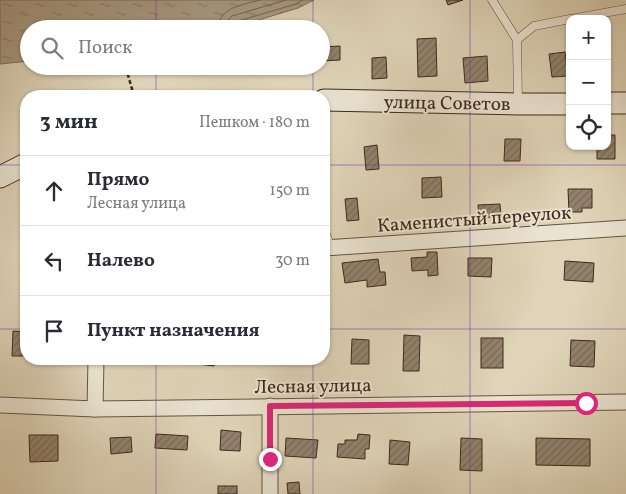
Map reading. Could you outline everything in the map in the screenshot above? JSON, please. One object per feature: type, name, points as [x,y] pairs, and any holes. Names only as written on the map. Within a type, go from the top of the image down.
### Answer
[{"type":"main road","name":"улица Советов","points":[[330,100],[566,104]]},
{"type":"main road","points":[[611,103],[626,103]]},
{"type":"main road","points":[[0,177],[20,167]]},
{"type":"street","name":"Каменистый переулок","points":[[330,248],[626,228]]},
{"type":"street","points":[[95,409],[96,365]]},
{"type":"street","name":"Лесная улица","points":[[0,405],[95,409],[626,402]]},
{"type":"street","points":[[270,406],[270,494]]},
{"type":"lane","points":[[492,0],[517,40],[518,104]]},
{"type":"lane","points":[[593,15],[626,9]]},
{"type":"lane","points":[[517,40],[534,26],[566,20]]},
{"type":"path","points":[[128,75],[132,90]]},
{"type":"water","points":[[0,0],[314,0],[298,8],[259,20],[20,20],[20,62],[0,64]]},
{"type":"building","points":[[446,0],[463,0],[448,5]]},
{"type":"building","points":[[436,38],[437,76],[418,77],[417,39]]},
{"type":"building","points":[[340,46],[340,60],[330,61],[330,47]]},
{"type":"building","points":[[565,52],[566,76],[552,77],[549,54]]},
{"type":"building","points":[[487,56],[488,81],[465,83],[463,58]]},
{"type":"building","points":[[386,57],[387,78],[372,79],[372,58]]},
{"type":"building","points":[[611,135],[615,135],[615,159],[597,159],[597,150],[611,150]]},
{"type":"building","points":[[505,139],[521,139],[520,161],[504,161]]},
{"type":"building","points":[[377,145],[379,169],[366,170],[364,147]]},
{"type":"building","points":[[441,177],[442,197],[422,198],[422,178]]},
{"type":"building","points":[[568,189],[592,189],[592,208],[582,208],[582,212],[569,212]]},
{"type":"building","points":[[357,198],[359,220],[347,221],[345,199]]},
{"type":"building","points":[[500,204],[501,216],[479,218],[478,205]]},
{"type":"building","points":[[427,252],[437,252],[438,275],[428,276],[428,270],[412,271],[411,258],[427,257]]},
{"type":"building","points":[[468,258],[492,258],[491,277],[468,276]]},
{"type":"building","points":[[378,259],[380,272],[385,272],[386,285],[367,287],[367,280],[345,283],[342,263]]},
{"type":"building","points":[[565,261],[594,263],[593,282],[564,280]]},
{"type":"building","points":[[13,331],[20,332],[20,356],[12,356]]},
{"type":"building","points":[[404,335],[420,336],[419,371],[403,371]]},
{"type":"building","points":[[481,338],[503,338],[503,368],[481,368]]},
{"type":"building","points":[[352,339],[369,340],[369,364],[351,364]]},
{"type":"building","points":[[571,340],[595,341],[594,367],[570,366]]},
{"type":"building","points":[[221,430],[241,432],[240,451],[220,450]]},
{"type":"building","points":[[156,434],[188,436],[187,450],[155,448]]},
{"type":"building","points":[[358,434],[370,435],[369,449],[365,449],[365,459],[337,457],[338,444],[345,444],[345,440],[357,440]]},
{"type":"building","points":[[29,435],[58,435],[58,461],[30,462]]},
{"type":"building","points":[[131,437],[132,452],[111,454],[110,438]]},
{"type":"building","points":[[286,438],[318,440],[316,458],[285,456]]},
{"type":"building","points":[[461,438],[482,439],[482,471],[460,470]]},
{"type":"building","points":[[536,438],[590,439],[590,466],[536,465]]},
{"type":"building","points":[[390,440],[410,442],[408,465],[389,464]]},
{"type":"building","points":[[299,482],[300,494],[288,494],[287,483]]},
{"type":"building","points":[[218,486],[237,486],[237,494],[218,494]]},
{"type":"route","points":[[270,459],[270,406],[586,403]]}]
